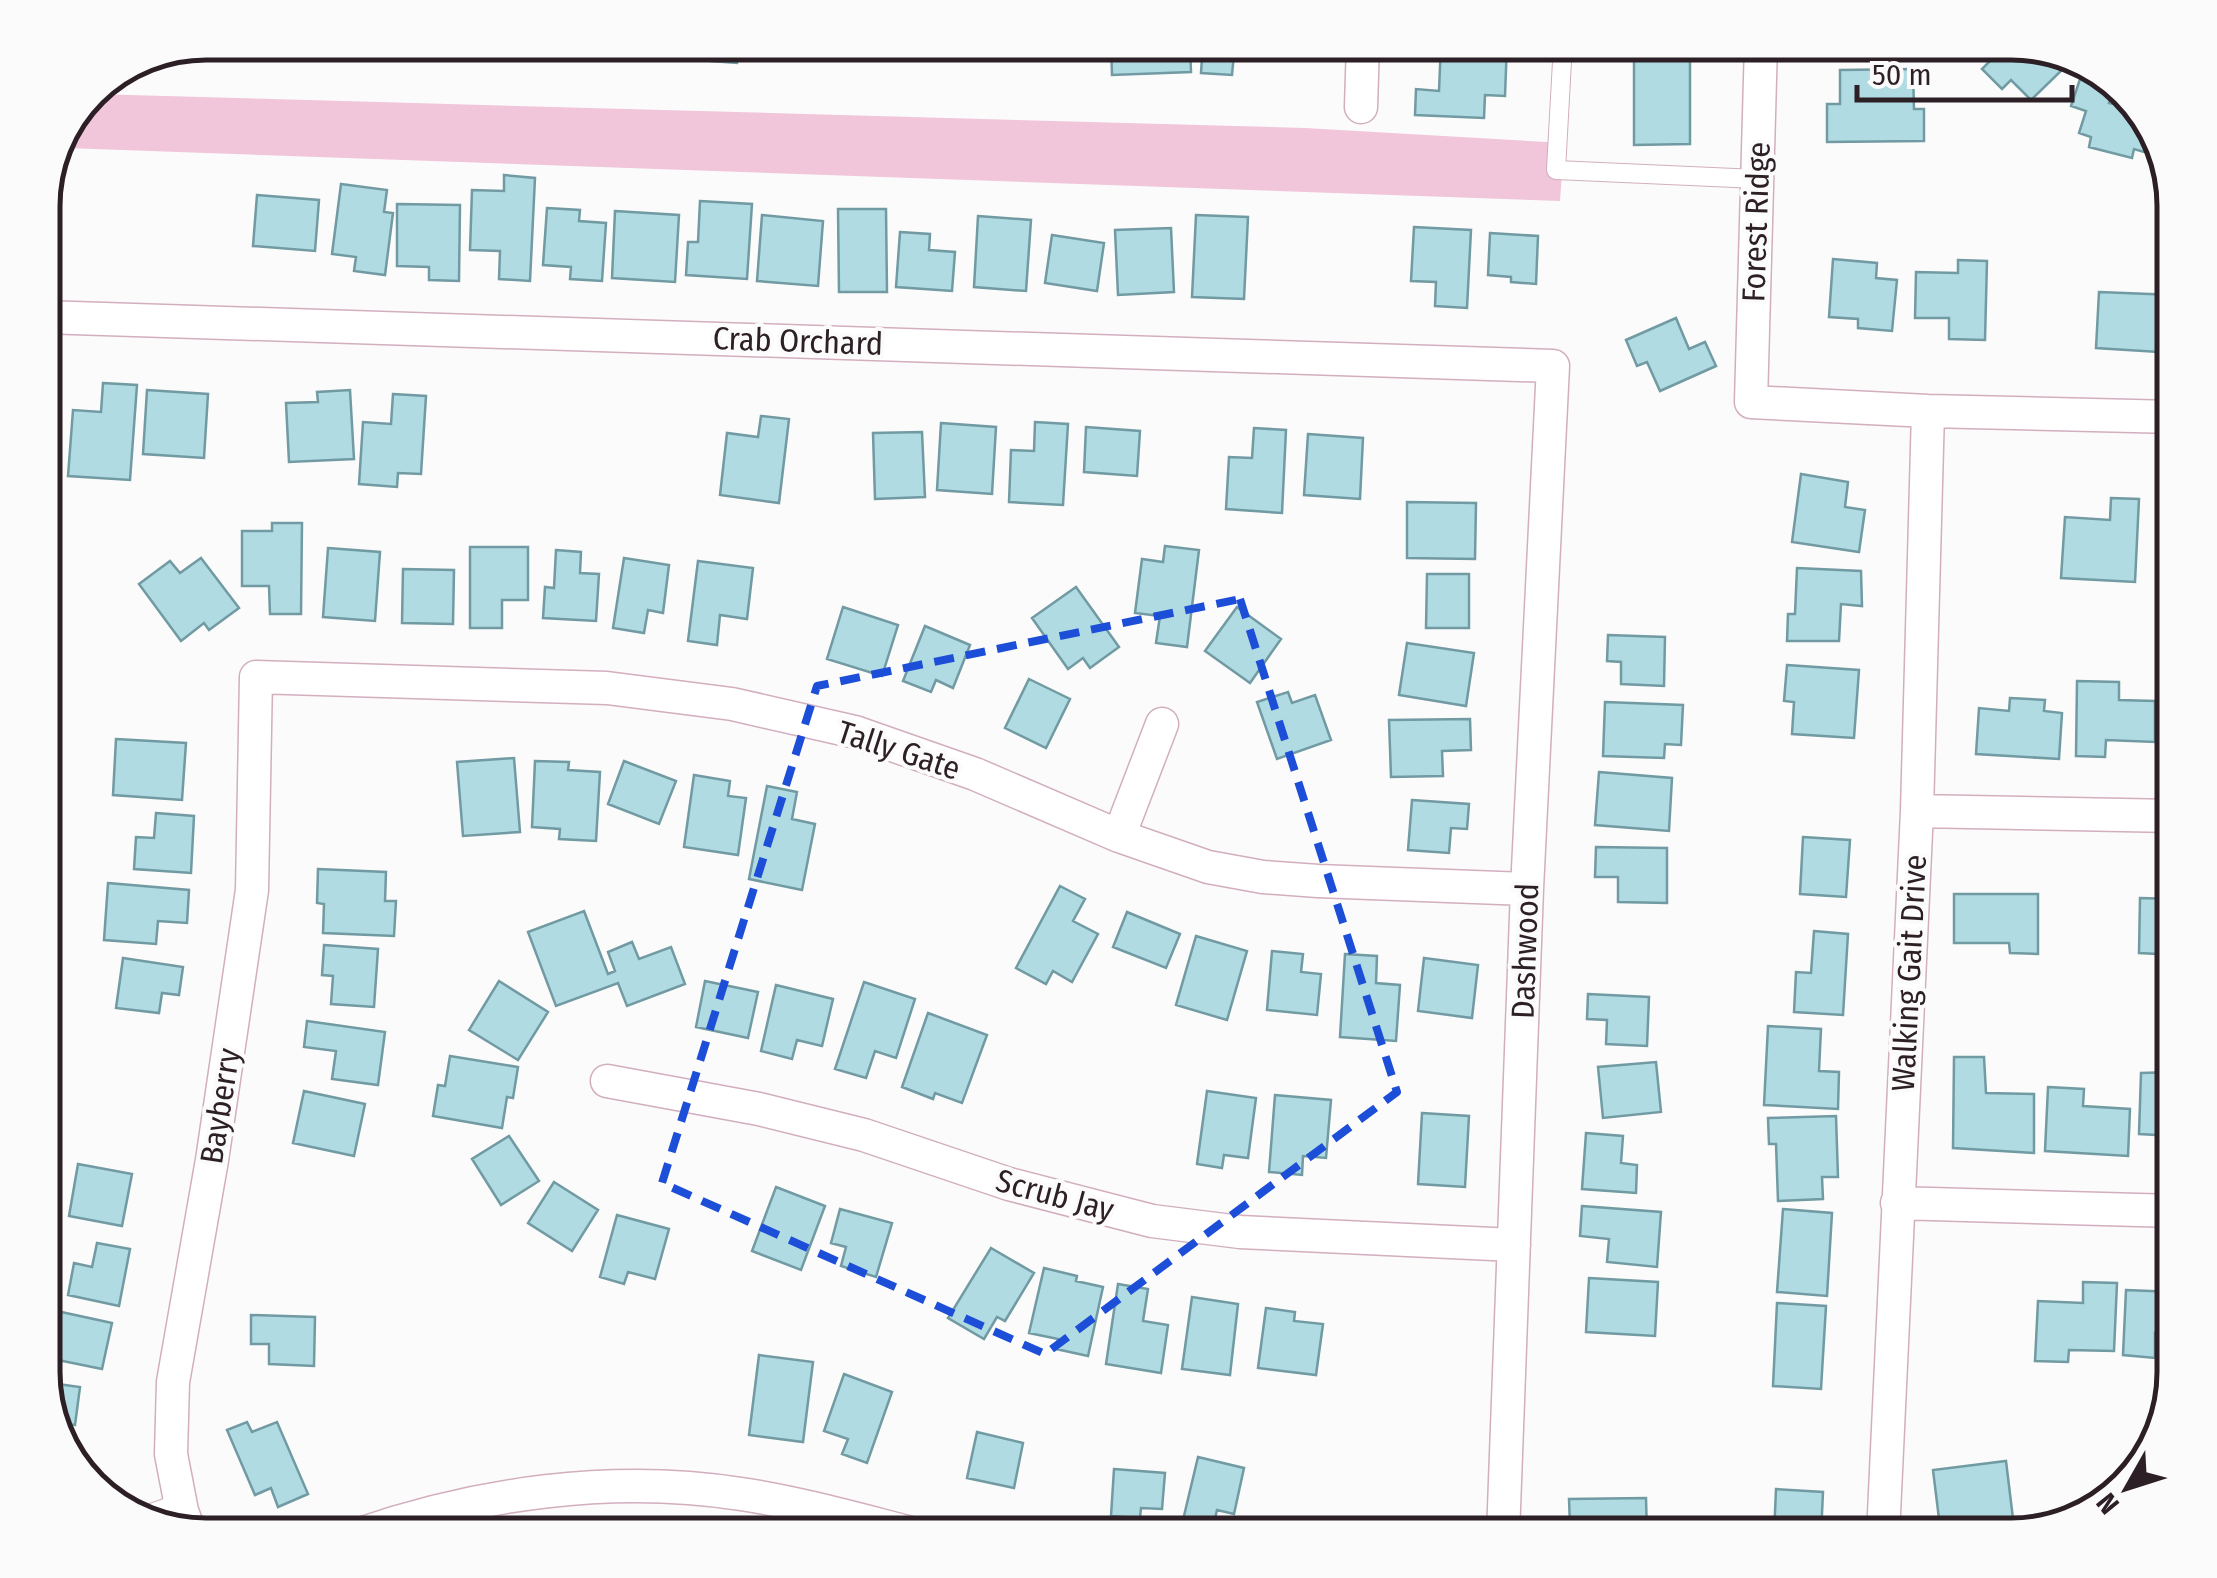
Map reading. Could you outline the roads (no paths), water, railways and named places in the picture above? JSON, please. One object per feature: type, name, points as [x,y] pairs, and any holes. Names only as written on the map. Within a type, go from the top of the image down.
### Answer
[{"type":"street","points":[[1361,108],[1363,60]]},
{"type":"street","name":"Forest Ridge","points":[[1760,60],[1751,402],[1928,411]]},
{"type":"street","name":"Crab Orchard","points":[[60,318],[1553,366]]},
{"type":"street","name":"Dashwood","points":[[1503,1518],[1527,889],[1553,366]]},
{"type":"street","points":[[1928,411],[2157,417]]},
{"type":"street","name":"Walking Gait Drive","points":[[1884,1518],[1917,811],[1928,411]]},
{"type":"street","name":"Tally Gate","points":[[256,677],[607,688],[732,704],[855,732],[975,774],[1119,836],[1208,866],[1262,877],[1318,882],[1527,889]]},
{"type":"street","name":"Bayberry","points":[[184,1516],[171,1454],[172,1382],[212,1160],[252,890],[256,677]]},
{"type":"street","points":[[1119,836],[1162,724]]},
{"type":"street","points":[[1917,811],[2157,816]]},
{"type":"street","name":"Scrub Jay","points":[[607,1081],[759,1108],[846,1130],[1009,1184],[1152,1221],[1240,1232],[1514,1245]]},
{"type":"street","points":[[1897,1202],[2157,1210]]},
{"type":"street","points":[[406,1518],[492,1498],[574,1488],[657,1486],[739,1493],[853,1518]]},
{"type":"lane","points":[[1562,60],[1556,170],[1757,179]]}]
